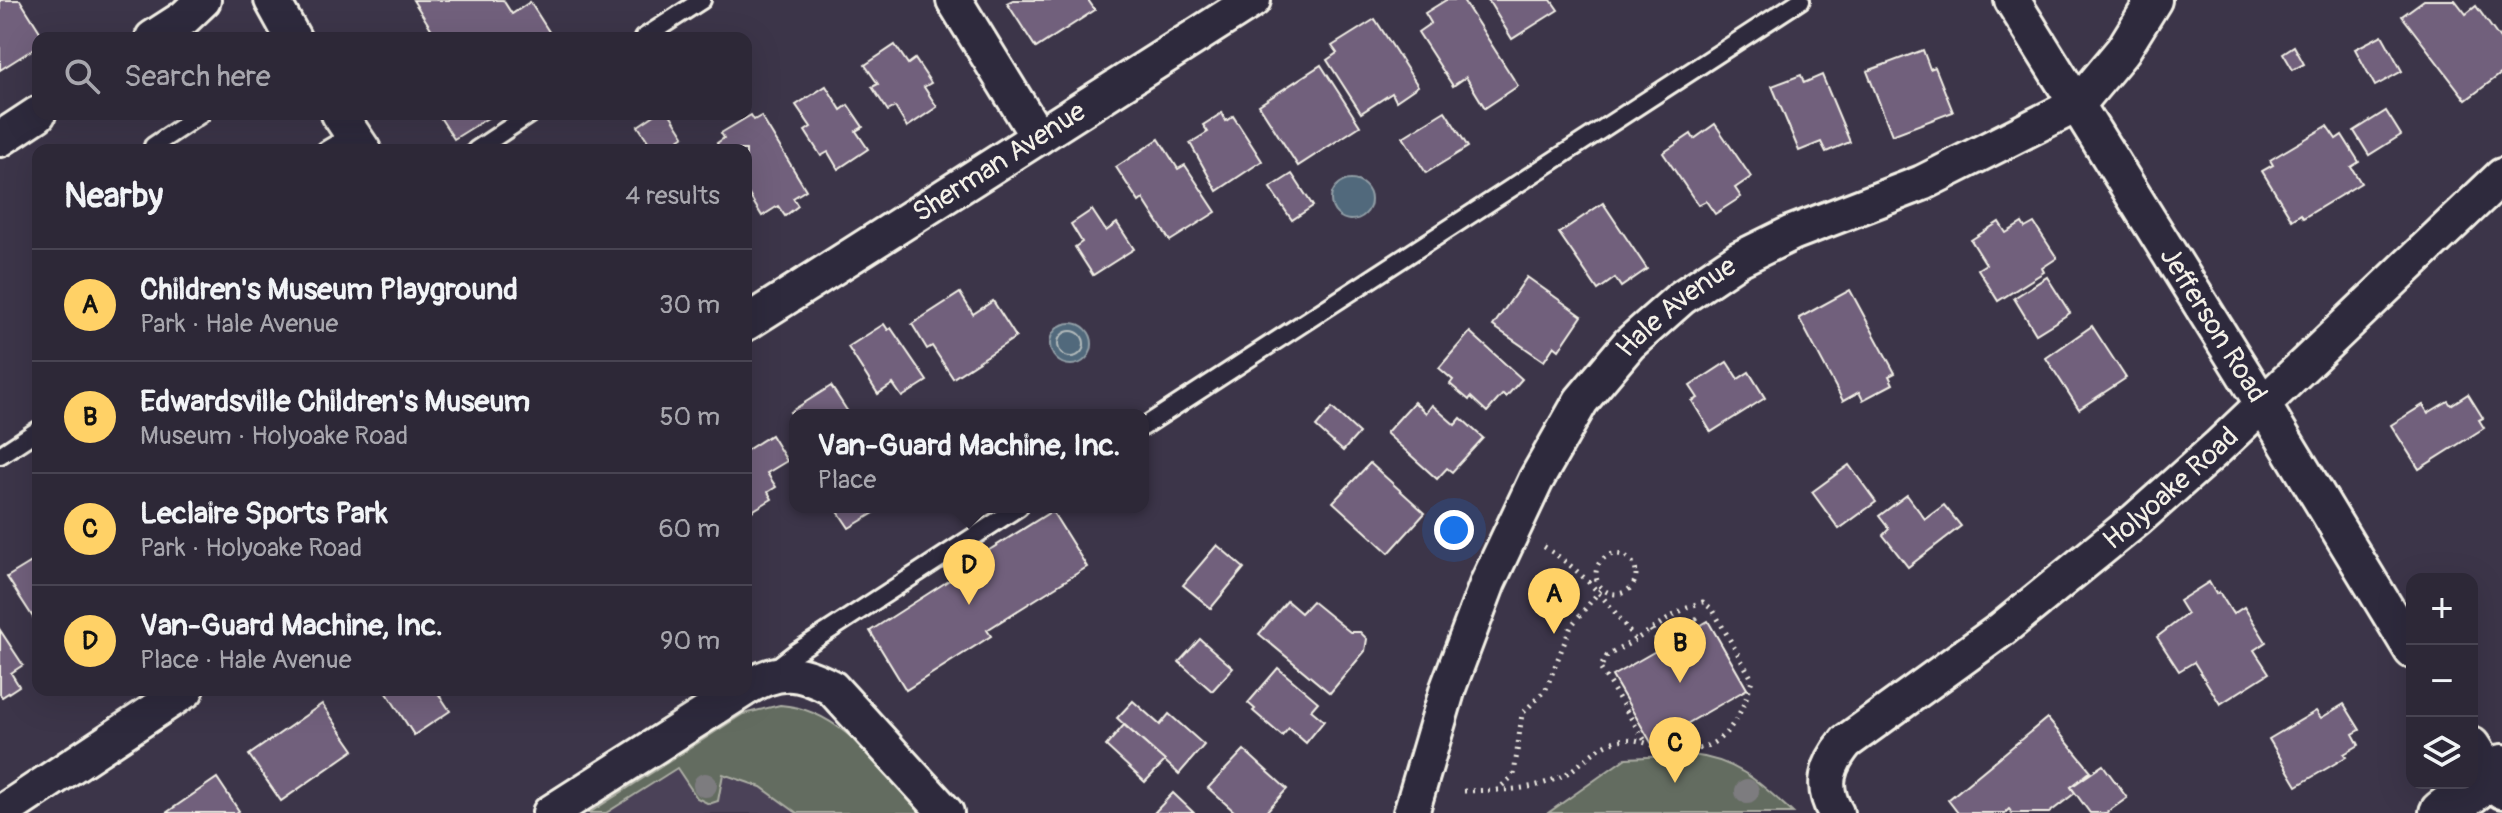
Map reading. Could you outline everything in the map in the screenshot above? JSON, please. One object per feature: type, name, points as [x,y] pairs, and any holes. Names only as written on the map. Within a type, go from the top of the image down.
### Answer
[{"type":"main road","points":[[2442,813],[2492,769]]},
{"type":"street","points":[[162,32],[184,18],[203,0]]},
{"type":"street","points":[[272,0],[290,32]]},
{"type":"street","points":[[954,0],[1038,137]]},
{"type":"street","name":"Sherman Avenue","points":[[752,319],[1253,0]]},
{"type":"street","name":"Jefferson Road","points":[[2012,0],[2408,645]]},
{"type":"street","name":"Hale Avenue","points":[[1411,813],[1448,688],[1488,582],[1536,480],[1581,401],[1629,344],[1681,298],[1739,259],[1792,233],[1922,183],[2078,104],[2123,50],[2154,0]]},
{"type":"street","points":[[0,139],[32,118]]},
{"type":"street","name":"Holyoake Road","points":[[1831,797],[1832,760],[1846,742],[2014,619],[2136,520],[2218,447],[2502,176]]},
{"type":"street","points":[[760,682],[808,675],[832,688],[946,813]]},
{"type":"street","points":[[1,813],[177,696]]},
{"type":"street","points":[[550,813],[649,748],[736,696]]},
{"type":"lane","points":[[652,32],[702,0]]},
{"type":"lane","points":[[1149,423],[1801,0]]},
{"type":"lane","points":[[156,144],[192,120]]},
{"type":"lane","points":[[485,144],[521,120]]},
{"type":"lane","points":[[0,455],[32,434]]},
{"type":"lane","points":[[760,682],[796,652],[1010,513]]},
{"type":"path","points":[[1543,546],[1600,590],[1635,640]]},
{"type":"path","points":[[1497,790],[1514,775],[1522,714],[1546,689],[1571,626],[1600,590],[1596,569],[1604,558],[1616,553],[1629,558],[1637,576],[1631,587],[1613,594],[1600,590]]},
{"type":"path","points":[[1464,791],[1519,790],[1566,774],[1601,746],[1618,740],[1636,738],[1647,744],[1678,750],[1715,744],[1727,733],[1742,710],[1752,679],[1713,610],[1703,602],[1687,607],[1607,656],[1600,668],[1647,744]]},
{"type":"path","points":[[1651,630],[1661,647],[1699,624],[1696,619],[1670,636],[1663,623]]},
{"type":"shaded area","points":[[780,705],[817,714],[842,729],[921,813],[589,813],[743,714]]},
{"type":"green space","points":[[780,705],[803,709],[842,730],[876,761],[921,813],[797,813],[761,787],[723,774],[718,801],[709,804],[697,798],[677,768],[606,813],[589,813],[743,714]]},
{"type":"green space","points":[[1692,755],[1736,768],[1759,783],[1793,813],[1548,813],[1626,758]]},
{"type":"water","points":[[1351,180],[1365,186],[1371,200],[1365,214],[1351,220],[1337,214],[1331,200],[1337,186]]},
{"type":"water","points":[[1071,323],[1086,329],[1092,344],[1086,359],[1071,365],[1056,359],[1050,344],[1056,329]]},
{"type":"building","points":[[0,0],[20,0],[40,32],[32,32],[32,50],[0,70]]},
{"type":"building","points":[[413,0],[503,0],[512,14],[530,2],[549,32],[433,32]]},
{"type":"building","points":[[1013,0],[1088,0],[1095,10],[1036,48],[1007,3]]},
{"type":"building","points":[[1446,0],[1463,0],[1518,86],[1485,108],[1466,77],[1453,86],[1418,32],[1431,23],[1425,13]]},
{"type":"building","points":[[1488,0],[1551,0],[1558,10],[1512,39]]},
{"type":"building","points":[[2424,0],[2455,0],[2466,14],[2476,6],[2502,42],[2502,73],[2466,100],[2402,16]]},
{"type":"building","points":[[1375,19],[1418,86],[1396,101],[1392,93],[1361,113],[1327,60],[1337,53],[1332,46]]},
{"type":"building","points":[[2382,35],[2402,71],[2375,86],[2355,49]]},
{"type":"building","points":[[895,45],[908,64],[915,59],[931,83],[924,87],[937,107],[907,127],[895,107],[888,111],[872,87],[878,84],[865,65]]},
{"type":"building","points":[[2294,46],[2304,64],[2293,70],[2283,53]]},
{"type":"building","points":[[1923,50],[1930,69],[1935,67],[1953,112],[1892,135],[1867,71]]},
{"type":"building","points":[[1321,65],[1360,126],[1298,166],[1259,105]]},
{"type":"building","points":[[1801,75],[1804,83],[1822,75],[1850,142],[1826,152],[1821,142],[1799,151],[1772,86]]},
{"type":"building","points":[[826,86],[841,110],[848,105],[863,127],[856,131],[868,149],[838,169],[828,152],[821,156],[805,131],[811,127],[796,105]]},
{"type":"building","points":[[1445,111],[1468,147],[1426,173],[1403,137]]},
{"type":"building","points":[[2386,111],[2401,135],[2369,155],[2354,131]]},
{"type":"building","points":[[1222,113],[1226,121],[1233,116],[1262,161],[1217,191],[1190,143],[1208,132],[1203,125]]},
{"type":"building","points":[[761,116],[806,190],[793,198],[798,206],[785,216],[778,206],[762,216],[752,200],[752,144],[718,144],[724,138],[721,133],[743,120],[752,120],[752,117],[754,120]]},
{"type":"building","points":[[442,120],[484,120],[454,139]]},
{"type":"building","points":[[647,120],[674,120],[684,136],[672,144],[650,144],[638,126]]},
{"type":"building","points":[[1715,124],[1751,177],[1735,188],[1741,197],[1715,214],[1706,201],[1698,205],[1663,153],[1691,134],[1694,139]]},
{"type":"building","points":[[2327,126],[2336,139],[2342,135],[2359,162],[2351,167],[2361,183],[2303,218],[2301,214],[2292,220],[2262,171],[2273,165],[2270,160]]},
{"type":"building","points":[[1159,139],[1178,169],[1185,165],[1216,212],[1170,241],[1143,199],[1139,202],[1116,167]]},
{"type":"building","points":[[1292,174],[1313,206],[1292,220],[1270,188]]},
{"type":"building","points":[[1603,203],[1647,269],[1621,287],[1615,278],[1598,290],[1559,233]]},
{"type":"building","points":[[1092,210],[1106,231],[1117,223],[1134,249],[1093,275],[1075,247],[1082,242],[1071,224]]},
{"type":"building","points":[[1999,222],[2006,233],[2022,223],[2025,228],[2034,223],[2057,258],[2042,268],[2044,272],[1998,301],[1978,269],[1986,264],[1971,240]]},
{"type":"building","points":[[1527,277],[1582,316],[1559,350],[1554,346],[1544,361],[1493,326]]},
{"type":"building","points":[[2047,277],[2070,313],[2036,334],[2014,298]]},
{"type":"building","points":[[1850,290],[1895,373],[1889,376],[1893,384],[1863,400],[1859,392],[1843,401],[1799,318]]},
{"type":"building","points":[[960,293],[973,314],[993,301],[1016,337],[953,378],[932,346],[927,349],[912,324]]},
{"type":"building","points":[[884,324],[888,330],[891,328],[927,381],[902,397],[893,384],[878,394],[848,347]]},
{"type":"building","points":[[2092,326],[2126,378],[2079,409],[2046,358]]},
{"type":"building","points":[[1470,332],[1522,379],[1487,412],[1450,384],[1453,380],[1439,368]]},
{"type":"building","points":[[1727,362],[1738,379],[1749,372],[1765,398],[1711,432],[1692,401],[1698,398],[1690,386]]},
{"type":"building","points":[[831,386],[846,409],[795,409]]},
{"type":"building","points":[[2468,394],[2483,418],[2479,420],[2484,428],[2419,469],[2391,425],[2423,405],[2428,413],[2448,401],[2451,405]]},
{"type":"building","points":[[1414,402],[1426,413],[1432,405],[1455,425],[1461,418],[1483,438],[1452,472],[1447,468],[1437,479],[1386,433]]},
{"type":"building","points":[[1332,408],[1359,433],[1343,451],[1316,427]]},
{"type":"building","points":[[771,435],[787,461],[767,473],[776,487],[768,492],[772,499],[752,511],[752,447]]},
{"type":"building","points":[[1370,463],[1425,513],[1389,553],[1333,502]]},
{"type":"building","points":[[1849,465],[1876,502],[1839,529],[1812,492]]},
{"type":"building","points":[[1907,495],[1925,519],[1944,505],[1961,526],[1908,567],[1883,535],[1889,529],[1879,516]]},
{"type":"building","points":[[839,513],[874,513],[849,528]]},
{"type":"building","points":[[1049,513],[1053,513],[1087,567],[987,630],[991,636],[906,690],[870,631],[951,579],[949,575]]},
{"type":"building","points":[[1217,545],[1244,568],[1211,608],[1183,585]]},
{"type":"building","points":[[32,562],[32,616],[7,577]]},
{"type":"building","points":[[2209,582],[2233,614],[2244,607],[2266,642],[2254,650],[2269,673],[2220,704],[2194,662],[2179,671],[2157,637],[2187,614],[2179,601]]},
{"type":"building","points":[[1287,601],[1301,613],[1312,601],[1350,632],[1360,632],[1367,639],[1365,651],[1330,693],[1259,634]]},
{"type":"building","points":[[1708,621],[1747,689],[1652,744],[1612,676]]},
{"type":"building","points":[[0,630],[23,665],[11,673],[19,686],[2,697],[0,694]]},
{"type":"building","points":[[1200,639],[1233,668],[1212,691],[1179,662]]},
{"type":"building","points":[[1278,668],[1318,702],[1311,710],[1324,721],[1306,743],[1289,728],[1282,736],[1248,703]]},
{"type":"building","points":[[389,696],[440,696],[450,711],[414,735]]},
{"type":"building","points":[[1133,701],[1160,725],[1169,714],[1204,745],[1179,774],[1117,718]]},
{"type":"building","points":[[322,704],[354,750],[281,801],[249,755]]},
{"type":"building","points":[[2344,704],[2360,730],[2353,734],[2359,745],[2344,754],[2346,757],[2297,786],[2269,739],[2316,711],[2321,718]]},
{"type":"building","points":[[2047,718],[2091,771],[2071,787],[2075,793],[2049,813],[2012,813],[2009,809],[2005,813],[1958,813],[1948,800]]},
{"type":"building","points":[[1124,725],[1165,761],[1145,782],[1106,746]]},
{"type":"building","points":[[1244,750],[1287,789],[1265,813],[1236,813],[1208,788]]},
{"type":"building","points":[[2103,765],[2127,798],[2106,813],[2090,813],[2071,787]]},
{"type":"building","points":[[217,778],[239,811],[166,813]]},
{"type":"building","points":[[1173,793],[1194,813],[1154,813]]},
{"type":"place","name":"Van-Guard Machine, Inc.","points":[[969,605]]},
{"type":"place","name":"Children's Museum Playground","points":[[1554,634]]},
{"type":"place","name":"Edwardsville Children's Museum","points":[[1680,683]]},
{"type":"place","name":"Leclaire Sports Park","points":[[1675,783]]}]
